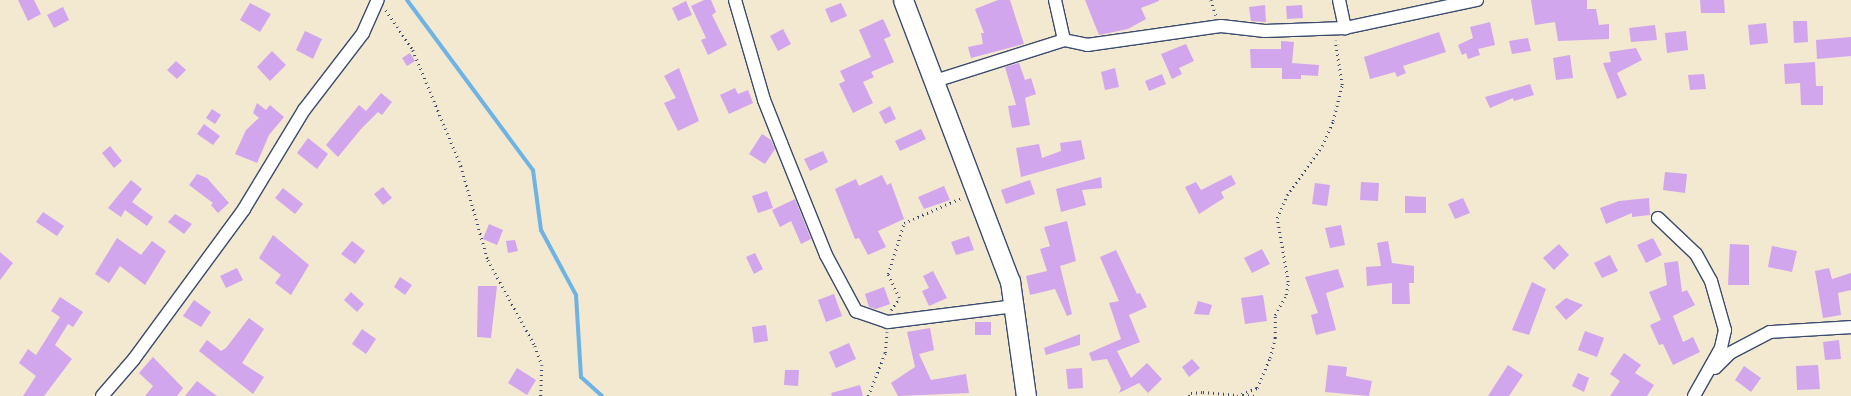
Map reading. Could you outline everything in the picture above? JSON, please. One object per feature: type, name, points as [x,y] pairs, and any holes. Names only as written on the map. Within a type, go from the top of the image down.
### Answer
[{"type":"main road","points":[[903,0],[1010,281],[1015,306],[1026,396]]},
{"type":"street","points":[[735,0],[764,100],[826,255],[856,311],[888,322],[1015,306]]},
{"type":"street","points":[[1055,0],[1064,40]]},
{"type":"street","points":[[1339,0],[1340,29]]},
{"type":"street","points":[[935,81],[1064,40],[1087,45],[1221,26],[1264,31],[1340,29],[1478,0]]},
{"type":"street","points":[[102,396],[134,359],[244,209],[304,110],[364,33],[381,3]]},
{"type":"street","points":[[1658,218],[1696,254],[1711,281],[1724,330],[1721,348],[1694,396]]},
{"type":"street","points":[[1701,382],[1730,353],[1770,332],[1851,327]]},
{"type":"path","points":[[381,3],[413,50],[461,166],[488,260],[535,346],[542,365],[541,396]]},
{"type":"path","points":[[1237,396],[1257,388],[1265,375],[1275,338],[1275,315],[1286,295],[1288,282],[1277,218],[1287,196],[1322,146],[1333,121],[1342,85],[1340,29]]},
{"type":"path","points":[[868,396],[885,353],[888,322],[892,308],[899,298],[888,274],[904,223],[976,191]]},
{"type":"path","points":[[1189,396],[1191,393],[1203,392],[1255,396]]},
{"type":"building","points":[[18,0],[34,0],[41,14],[28,21]]},
{"type":"building","points":[[704,0],[711,0],[716,12],[712,15],[727,45],[708,55],[701,40],[706,38],[691,6]]},
{"type":"building","points":[[998,0],[1010,0],[1024,44],[971,58],[968,47],[983,44],[981,33],[984,33],[975,9]]},
{"type":"building","points":[[1085,0],[1159,1],[1141,8],[1146,19],[1128,29],[1099,35]]},
{"type":"building","points":[[1531,0],[1587,0],[1587,9],[1596,9],[1599,25],[1609,24],[1609,39],[1558,41],[1555,22],[1535,25]]},
{"type":"building","points":[[1700,0],[1724,0],[1725,13],[1701,13]]},
{"type":"building","points":[[686,1],[692,15],[678,21],[672,8]]},
{"type":"building","points":[[250,3],[271,14],[260,32],[240,20]]},
{"type":"building","points":[[841,3],[847,16],[831,23],[825,9]]},
{"type":"building","points":[[1265,5],[1266,22],[1251,21],[1249,7]]},
{"type":"building","points":[[1302,5],[1303,18],[1287,19],[1286,6]]},
{"type":"building","points":[[63,7],[69,20],[54,28],[47,15]]},
{"type":"building","points":[[883,19],[891,36],[884,39],[894,62],[871,72],[874,77],[863,82],[873,103],[853,113],[839,84],[845,81],[840,71],[871,57],[859,30]]},
{"type":"building","points":[[1793,21],[1807,21],[1808,42],[1794,43]]},
{"type":"building","points":[[1490,22],[1495,45],[1478,49],[1480,55],[1468,59],[1466,53],[1462,55],[1458,45],[1473,38],[1470,27]]},
{"type":"building","points":[[1766,23],[1768,43],[1750,45],[1748,25]]},
{"type":"building","points":[[1655,25],[1657,40],[1631,42],[1629,28]]},
{"type":"building","points":[[783,29],[791,44],[778,51],[770,36]]},
{"type":"building","points":[[305,31],[322,39],[313,59],[296,50]]},
{"type":"building","points":[[1686,31],[1688,50],[1667,53],[1665,33]]},
{"type":"building","points":[[1439,32],[1446,52],[1403,66],[1406,73],[1397,77],[1395,72],[1370,79],[1364,57]]},
{"type":"building","points":[[1851,37],[1851,56],[1817,59],[1816,40]]},
{"type":"building","points":[[1528,38],[1531,51],[1512,54],[1509,41]]},
{"type":"building","points":[[1281,41],[1294,42],[1292,63],[1319,65],[1318,76],[1301,75],[1301,79],[1282,79],[1282,68],[1251,68],[1250,49],[1281,49]]},
{"type":"building","points":[[1186,44],[1194,61],[1179,68],[1182,74],[1172,79],[1161,54]]},
{"type":"building","points":[[1636,48],[1642,60],[1617,73],[1627,95],[1617,99],[1603,63],[1611,62],[1609,52]]},
{"type":"building","points":[[272,51],[286,65],[270,81],[257,67]]},
{"type":"building","points":[[410,53],[415,61],[407,66],[402,58]]},
{"type":"building","points":[[1570,55],[1573,78],[1556,80],[1553,58]]},
{"type":"building","points":[[176,61],[186,70],[177,79],[167,70]]},
{"type":"building","points":[[1815,62],[1816,86],[1823,86],[1823,105],[1801,105],[1800,83],[1785,84],[1784,64]]},
{"type":"building","points":[[1019,63],[1025,80],[1031,78],[1036,94],[1025,98],[1030,125],[1012,128],[1008,106],[1016,105],[1005,67]]},
{"type":"building","points":[[679,68],[699,121],[678,131],[664,103],[676,98],[664,76]]},
{"type":"building","points":[[1115,68],[1119,87],[1105,90],[1101,72]]},
{"type":"building","points":[[1162,74],[1166,84],[1149,91],[1145,81]]},
{"type":"building","points":[[1704,74],[1706,89],[1690,90],[1688,75]]},
{"type":"building","points":[[1530,84],[1534,95],[1514,101],[1513,98],[1490,108],[1485,97]]},
{"type":"building","points":[[735,88],[738,94],[748,90],[753,103],[729,114],[720,95]]},
{"type":"building","points":[[381,93],[392,102],[382,115],[378,112],[361,129],[338,157],[326,145],[359,105],[366,111]]},
{"type":"building","points":[[257,103],[266,110],[270,105],[284,117],[269,135],[257,163],[235,154],[246,130],[259,118],[253,113]]},
{"type":"building","points":[[890,106],[896,119],[885,124],[879,112]]},
{"type":"building","points":[[212,109],[221,115],[215,124],[206,118]]},
{"type":"building","points":[[204,124],[220,136],[213,145],[197,134]]},
{"type":"building","points":[[921,129],[926,139],[900,151],[895,141]]},
{"type":"building","points":[[762,134],[771,140],[775,149],[765,164],[749,154]]},
{"type":"building","points":[[308,138],[328,154],[317,169],[297,153]]},
{"type":"building","points":[[1081,140],[1085,159],[1021,177],[1016,148],[1039,144],[1042,158],[1061,151],[1060,143]]},
{"type":"building","points":[[110,146],[122,161],[114,168],[102,153]]},
{"type":"building","points":[[823,151],[828,162],[810,171],[804,159]]},
{"type":"building","points":[[1665,172],[1687,174],[1685,193],[1663,190]]},
{"type":"building","points":[[197,174],[207,178],[229,203],[218,213],[211,205],[213,203],[189,185]]},
{"type":"building","points":[[882,175],[887,185],[891,183],[904,219],[878,231],[886,247],[868,255],[859,238],[855,239],[835,189],[856,179],[859,186]]},
{"type":"building","points":[[1231,175],[1236,184],[1221,192],[1224,198],[1199,214],[1185,187],[1196,182],[1201,190]]},
{"type":"building","points":[[1101,177],[1102,188],[1082,190],[1086,205],[1061,212],[1056,189]]},
{"type":"building","points":[[131,180],[142,189],[132,202],[153,217],[147,226],[125,210],[121,217],[108,208]]},
{"type":"building","points":[[1030,180],[1035,194],[1006,204],[1001,190]]},
{"type":"building","points":[[1361,182],[1379,183],[1378,201],[1360,200]]},
{"type":"building","points":[[1315,183],[1330,185],[1327,206],[1312,204]]},
{"type":"building","points":[[944,186],[950,200],[924,209],[918,197]]},
{"type":"building","points":[[383,187],[392,198],[383,205],[374,194]]},
{"type":"building","points":[[283,188],[303,204],[295,214],[275,198]]},
{"type":"building","points":[[767,191],[773,208],[758,213],[752,196]]},
{"type":"building","points":[[1405,196],[1426,197],[1426,213],[1405,213]]},
{"type":"building","points":[[1463,198],[1470,213],[1455,219],[1448,204]]},
{"type":"building","points":[[1649,198],[1650,215],[1632,217],[1632,213],[1606,224],[1600,208],[1619,201]]},
{"type":"building","points":[[795,199],[811,239],[801,244],[791,221],[780,227],[772,210]]},
{"type":"building","points":[[43,212],[64,226],[57,236],[36,222]]},
{"type":"building","points":[[175,214],[192,224],[184,234],[168,222]]},
{"type":"building","points":[[1067,221],[1076,261],[1060,266],[1072,314],[1067,316],[1055,289],[1030,295],[1026,276],[1047,271],[1040,249],[1050,246],[1044,227]]},
{"type":"building","points":[[489,224],[503,230],[497,245],[483,239]]},
{"type":"building","points":[[1341,225],[1345,245],[1330,248],[1325,228]]},
{"type":"building","points":[[273,235],[309,265],[291,295],[275,283],[281,275],[259,258]]},
{"type":"building","points":[[969,236],[974,250],[956,255],[951,242]]},
{"type":"building","points":[[117,238],[141,255],[152,241],[166,251],[145,285],[120,266],[109,283],[95,274]]},
{"type":"building","points":[[1653,238],[1662,255],[1646,263],[1637,245]]},
{"type":"building","points":[[515,240],[518,251],[508,253],[506,241]]},
{"type":"building","points":[[352,241],[365,251],[355,264],[341,254]]},
{"type":"building","points":[[1388,241],[1392,263],[1414,266],[1414,283],[1409,283],[1410,304],[1392,304],[1392,283],[1367,286],[1366,267],[1381,266],[1377,243]]},
{"type":"building","points":[[1559,244],[1569,255],[1554,270],[1543,258]]},
{"type":"building","points":[[1730,244],[1749,245],[1749,285],[1728,285]]},
{"type":"building","points":[[1772,246],[1797,251],[1792,272],[1768,267]]},
{"type":"building","points":[[1262,249],[1270,264],[1252,273],[1244,258]]},
{"type":"building","points":[[1116,250],[1137,294],[1140,293],[1147,307],[1129,315],[1140,342],[1117,351],[1131,378],[1147,363],[1162,379],[1148,393],[1139,383],[1119,393],[1121,388],[1107,359],[1092,361],[1089,353],[1121,339],[1109,303],[1119,301],[1100,257]]},
{"type":"building","points":[[0,252],[13,263],[0,280]]},
{"type":"building","points":[[755,253],[763,269],[754,274],[746,257]]},
{"type":"building","points":[[1610,255],[1618,271],[1602,278],[1594,263]]},
{"type":"building","points":[[1678,261],[1682,292],[1687,290],[1695,305],[1673,316],[1683,342],[1693,337],[1700,352],[1673,365],[1663,344],[1659,345],[1650,325],[1661,320],[1649,292],[1667,285],[1664,263]]},
{"type":"building","points":[[237,268],[243,280],[226,288],[220,276]]},
{"type":"building","points":[[1829,268],[1832,279],[1851,273],[1851,290],[1838,293],[1841,315],[1823,318],[1815,271]]},
{"type":"building","points":[[1338,269],[1344,287],[1326,293],[1336,330],[1316,335],[1311,315],[1318,313],[1305,277]]},
{"type":"building","points":[[933,271],[947,298],[929,306],[922,291],[929,288],[923,276]]},
{"type":"building","points":[[400,277],[412,285],[405,295],[394,287]]},
{"type":"building","points":[[1532,282],[1546,289],[1529,335],[1512,330]]},
{"type":"building","points":[[478,286],[497,286],[491,338],[477,337]]},
{"type":"building","points":[[884,287],[890,304],[876,309],[869,307],[865,294]]},
{"type":"building","points":[[351,292],[364,304],[357,312],[344,300]]},
{"type":"building","points":[[834,294],[842,316],[826,322],[818,300]]},
{"type":"building","points":[[1263,295],[1267,321],[1245,324],[1241,298]]},
{"type":"building","points":[[60,297],[83,312],[73,327],[68,324],[55,345],[72,359],[44,396],[23,396],[36,376],[19,363],[28,349],[36,355],[60,317],[51,311]]},
{"type":"building","points":[[1566,298],[1583,305],[1566,320],[1555,307]]},
{"type":"building","points":[[194,300],[211,312],[201,327],[183,316]]},
{"type":"building","points":[[1198,301],[1212,305],[1209,315],[1194,314]]},
{"type":"building","points":[[249,318],[264,329],[242,363],[264,377],[253,394],[199,351],[207,340],[221,351],[226,348]]},
{"type":"building","points":[[975,322],[991,322],[991,335],[975,335]]},
{"type":"building","points":[[766,325],[768,341],[754,343],[752,327]]},
{"type":"building","points":[[930,328],[934,350],[919,354],[931,380],[966,374],[969,393],[898,396],[891,383],[915,367],[907,332]]},
{"type":"building","points":[[362,329],[376,339],[366,354],[352,344]]},
{"type":"building","points":[[1585,331],[1604,338],[1597,357],[1578,350]]},
{"type":"building","points":[[1080,334],[1080,345],[1046,355],[1044,348]]},
{"type":"building","points":[[1839,340],[1841,359],[1825,360],[1823,342]]},
{"type":"building","points":[[849,343],[856,359],[836,368],[829,352]]},
{"type":"building","points":[[1624,353],[1641,365],[1635,373],[1654,385],[1647,396],[1610,396],[1620,381],[1610,374]]},
{"type":"building","points":[[153,357],[183,388],[177,396],[145,396],[153,386],[139,373]]},
{"type":"building","points":[[1192,359],[1200,368],[1189,377],[1182,367]]},
{"type":"building","points":[[1328,365],[1347,367],[1346,376],[1372,381],[1369,396],[1325,392]]},
{"type":"building","points":[[1508,365],[1523,375],[1509,396],[1488,396]]},
{"type":"building","points":[[1818,365],[1820,389],[1797,390],[1796,366]]},
{"type":"building","points":[[1744,366],[1761,378],[1751,392],[1735,380]]},
{"type":"building","points":[[517,368],[536,380],[527,395],[508,383]]},
{"type":"building","points":[[1082,368],[1083,388],[1068,389],[1066,369]]},
{"type":"building","points":[[785,370],[799,370],[798,386],[784,385]]},
{"type":"building","points":[[1578,373],[1589,378],[1584,392],[1572,386]]},
{"type":"building","points":[[197,381],[217,396],[185,396]]},
{"type":"building","points":[[860,385],[863,396],[832,396],[831,393]]},
{"type":"waterway","points":[[407,0],[533,170],[541,230],[576,295],[581,377],[602,396]]}]
